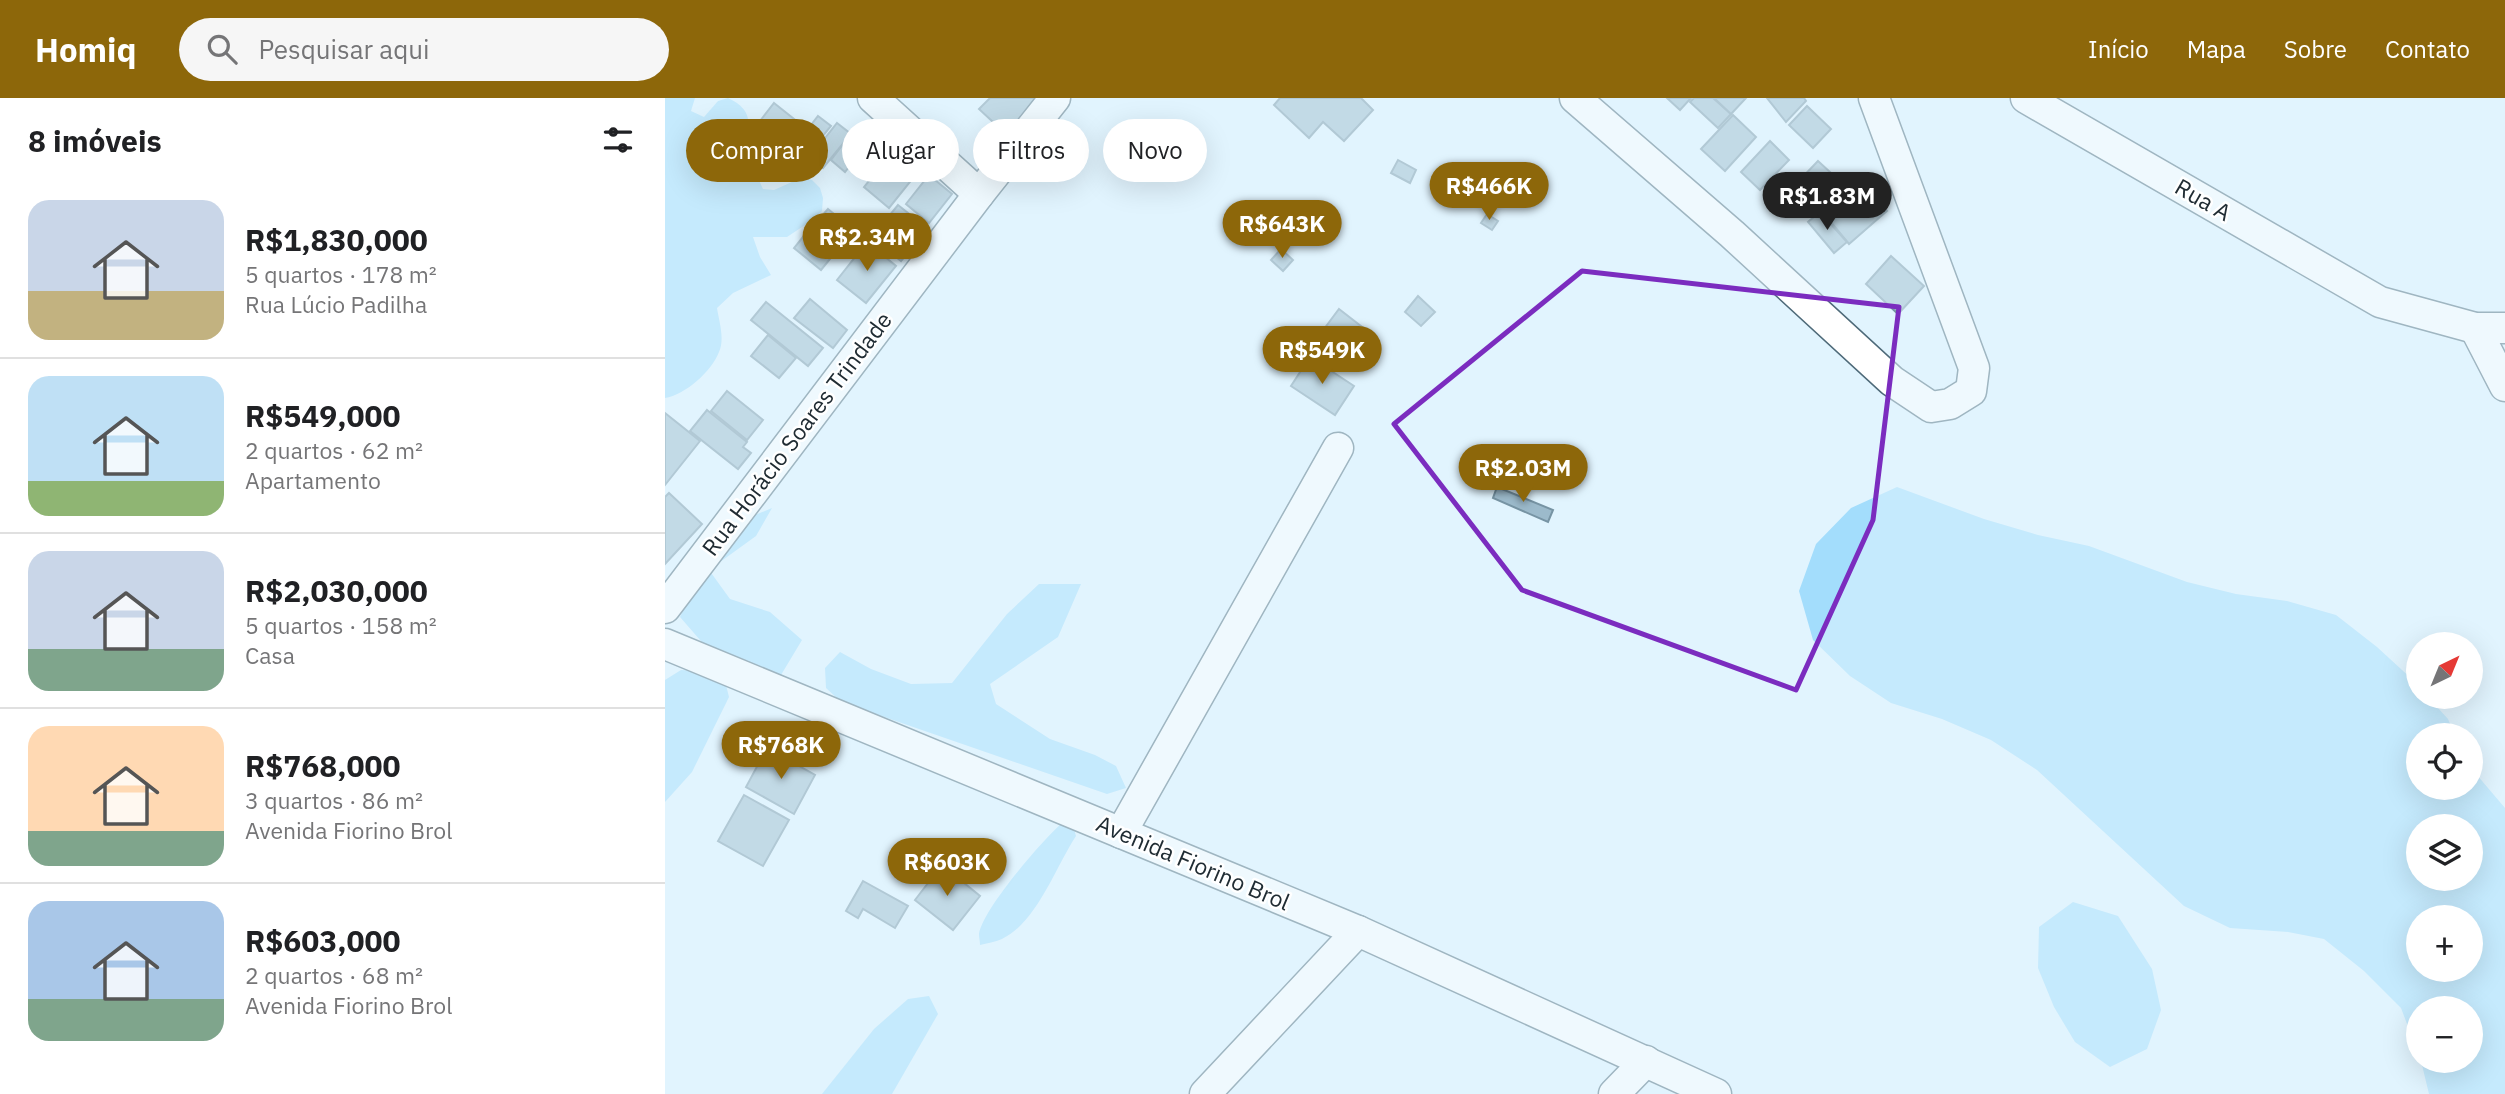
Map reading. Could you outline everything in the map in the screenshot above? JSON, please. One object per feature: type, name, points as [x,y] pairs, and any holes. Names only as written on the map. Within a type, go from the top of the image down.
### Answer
[{"type":"street","points":[[873,98],[979,194]]},
{"type":"street","name":"Rua Horácio Soares Trindade","points":[[665,608],[1055,98]]},
{"type":"street","points":[[1575,98],[1732,234],[1892,381],[1931,407],[1950,404],[1971,391],[1974,368],[1874,98]]},
{"type":"street","name":"Rua A","points":[[2027,98],[2381,302],[2475,328],[2505,328]]},
{"type":"street","points":[[2475,328],[2505,386]]},
{"type":"street","points":[[1121,833],[1338,448]]},
{"type":"street","name":"Avenida Fiorino Brol","points":[[665,644],[1358,931],[1716,1094]]},
{"type":"street","points":[[1205,1094],[1358,931]]},
{"type":"street","points":[[1613,1094],[1646,1061]]},
{"type":"highlighted area","points":[[1582,271],[1899,307],[1873,520],[1796,690],[1522,590],[1394,424]]},
{"type":"shaded area","points":[[665,98],[695,98],[691,111],[704,117],[718,101],[728,98],[745,110],[748,119],[686,119],[686,182],[761,182],[763,189],[774,190],[792,182],[814,182],[820,188],[823,198],[822,211],[787,237],[753,237],[760,257],[771,275],[733,293],[717,308],[721,347],[715,359],[704,374],[689,387],[665,398]]},
{"type":"shaded area","points":[[1897,487],[1984,519],[2089,546],[2187,582],[2236,594],[2287,601],[2336,615],[2377,647],[2406,674],[2406,709],[2439,709],[2450,723],[2406,723],[2406,800],[2483,800],[2483,782],[2505,808],[2505,1094],[2429,1094],[2424,1073],[2483,1073],[2483,996],[2406,996],[2406,1021],[2401,1008],[2364,971],[2324,939],[2288,932],[2230,928],[2184,906],[2037,770],[1991,740],[1942,719],[1891,703],[1850,676],[1813,640],[1799,591],[1816,544],[1851,508]]},
{"type":"shaded area","points":[[772,508],[756,536],[709,570],[730,599],[770,612],[802,640],[781,675],[707,648],[680,617],[697,579],[743,520]]},
{"type":"shaded area","points":[[1039,584],[1081,584],[1058,637],[990,684],[996,704],[1050,739],[1095,755],[1116,766],[1126,788],[1107,794],[841,702],[826,688],[825,668],[840,652],[871,669],[911,684],[952,683],[1007,614]]},
{"type":"shaded area","points":[[681,670],[702,671],[724,677],[729,697],[692,772],[665,802],[665,680]]},
{"type":"shaded area","points":[[1070,816],[1076,836],[1035,907],[1014,931],[1002,939],[980,945],[979,934],[992,907],[1033,854]]},
{"type":"shaded area","points":[[2073,902],[2118,916],[2152,969],[2161,1010],[2147,1049],[2110,1067],[2075,1042],[2054,1007],[2038,968],[2039,927]]},
{"type":"shaded area","points":[[929,996],[938,1014],[892,1094],[822,1094],[874,1029],[908,999]]},
{"type":"building","points":[[990,98],[1042,98],[1022,119],[990,119],[979,109]]},
{"type":"building","points":[[1280,98],[1361,98],[1373,110],[1344,141],[1323,122],[1309,138],[1274,105]]},
{"type":"building","points":[[1667,98],[1691,98],[1680,110]]},
{"type":"building","points":[[1694,98],[1713,98],[1731,114],[1718,128],[1690,102]]},
{"type":"building","points":[[1714,98],[1746,98],[1731,114]]},
{"type":"building","points":[[1767,98],[1804,98],[1806,101],[1786,122]]},
{"type":"building","points":[[774,103],[794,119],[762,119]]},
{"type":"building","points":[[1807,106],[1831,129],[1813,148],[1789,125]]},
{"type":"building","points":[[1733,115],[1756,137],[1725,171],[1701,149]]},
{"type":"building","points":[[837,123],[842,127],[842,145],[828,162],[828,134]]},
{"type":"building","points":[[1770,141],[1789,160],[1760,190],[1741,172]]},
{"type":"building","points":[[842,146],[842,169],[831,160]]},
{"type":"building","points":[[1398,160],[1416,170],[1410,183],[1391,173]]},
{"type":"building","points":[[1818,161],[1843,184],[1820,208],[1795,185]]},
{"type":"building","points":[[868,182],[910,182],[889,208],[864,187]]},
{"type":"building","points":[[923,182],[937,182],[952,194],[929,223],[906,204]]},
{"type":"building","points":[[1862,183],[1887,211],[1849,244],[1825,215]]},
{"type":"building","points":[[898,205],[928,229],[901,261],[872,237]]},
{"type":"building","points":[[828,209],[867,241],[854,256],[815,224]]},
{"type":"building","points":[[1820,212],[1847,242],[1834,253],[1808,222]]},
{"type":"building","points":[[1487,214],[1498,221],[1492,230],[1481,223]]},
{"type":"building","points":[[807,232],[834,254],[821,270],[794,248]]},
{"type":"building","points":[[867,242],[896,266],[866,303],[837,280]]},
{"type":"building","points":[[1281,249],[1293,260],[1283,271],[1271,260]]},
{"type":"building","points":[[1891,256],[1924,286],[1898,314],[1866,284]]},
{"type":"building","points":[[1418,296],[1435,312],[1421,326],[1405,312]]},
{"type":"building","points":[[810,299],[847,330],[833,348],[794,318]]},
{"type":"building","points":[[766,302],[823,348],[808,366],[751,320]]},
{"type":"building","points":[[1339,309],[1375,337],[1359,357],[1324,329]]},
{"type":"building","points":[[768,335],[796,358],[779,378],[751,356]]},
{"type":"building","points":[[1310,357],[1354,386],[1335,415],[1291,386]]},
{"type":"building","points":[[727,391],[763,420],[747,440],[711,411]]},
{"type":"building","points":[[707,410],[747,442],[743,447],[751,453],[738,469],[690,431]]},
{"type":"building","points":[[665,413],[700,441],[665,485]]},
{"type":"building","points":[[1497,487],[1553,510],[1548,522],[1493,498]]},
{"type":"building","points":[[669,493],[702,524],[665,564],[665,497]]},
{"type":"building","points":[[767,748],[815,775],[794,814],[746,787]]},
{"type":"building","points":[[744,795],[789,820],[763,866],[718,841]]},
{"type":"building","points":[[942,865],[980,896],[953,930],[915,900]]},
{"type":"building","points":[[863,881],[908,906],[895,928],[863,909],[858,918],[846,911]]}]
